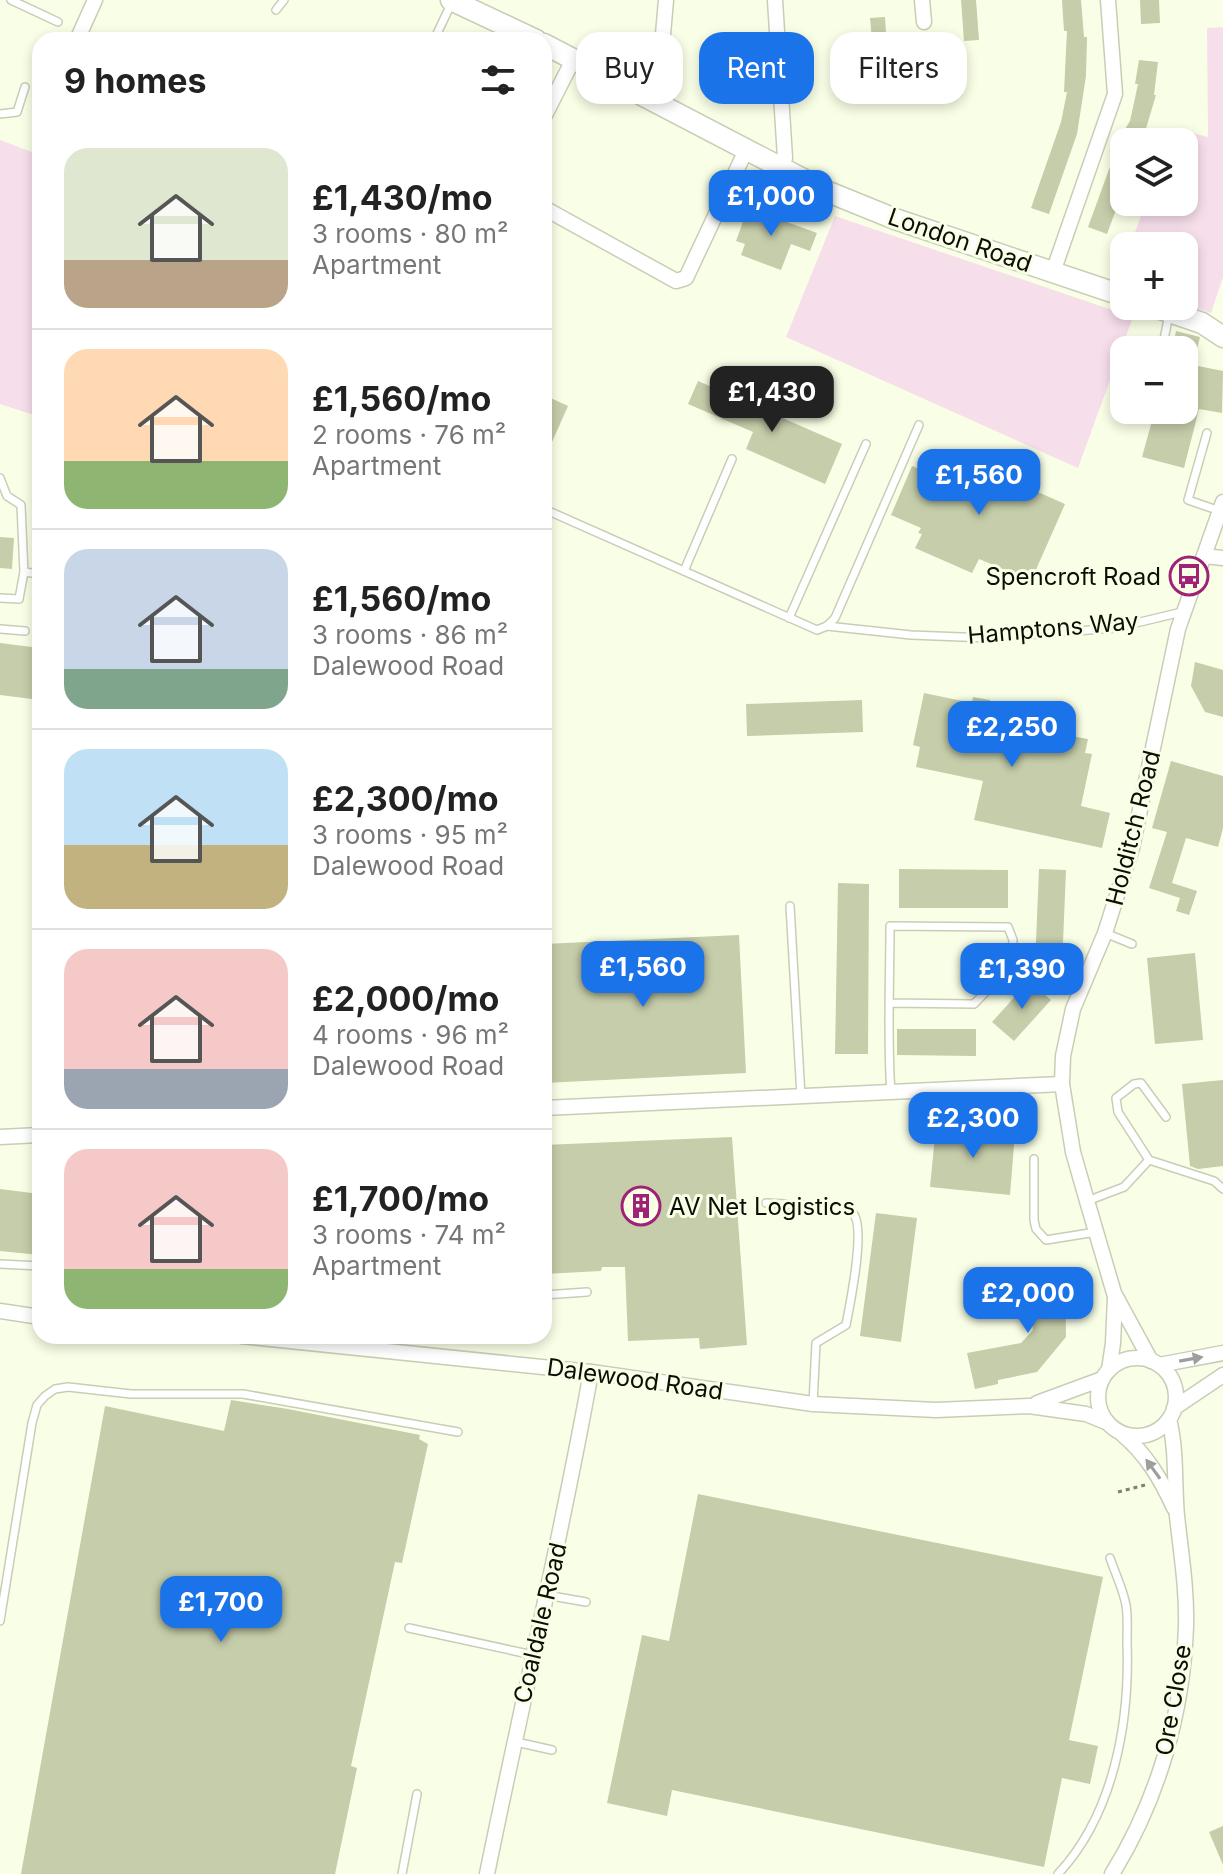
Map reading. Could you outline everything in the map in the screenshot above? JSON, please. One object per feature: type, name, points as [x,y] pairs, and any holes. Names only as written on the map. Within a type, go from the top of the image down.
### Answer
[{"type":"main road","points":[[452,0],[519,32]]},
{"type":"main road","name":"London Road","points":[[552,48],[574,58]]},
{"type":"main road","name":"London Road","points":[[658,104],[826,191],[895,219],[1110,291]]},
{"type":"main road","points":[[1193,320],[1223,337]]},
{"type":"street","points":[[81,32],[95,0]]},
{"type":"street","points":[[663,32],[666,0]]},
{"type":"street","points":[[775,0],[785,158],[780,167]]},
{"type":"street","points":[[922,0],[924,22]]},
{"type":"street","points":[[1053,272],[1115,94],[1108,0]]},
{"type":"street","points":[[552,101],[574,58]]},
{"type":"street","points":[[552,212],[676,281],[686,278],[746,150]]},
{"type":"street","name":"Holditch Road","points":[[1155,1363],[1114,1293],[1073,1152],[1062,1084],[1063,1056],[1073,1009],[1105,933],[1132,848],[1183,612],[1222,506]]},
{"type":"street","points":[[1204,556],[1223,558]]},
{"type":"street","points":[[552,1108],[1062,1084]]},
{"type":"street","points":[[0,1137],[32,1135]]},
{"type":"street","name":"Holditch Road","points":[[1106,1375],[1115,1322],[1114,1293]]},
{"type":"street","points":[[0,1311],[32,1316]]},
{"type":"street","name":"Dalewood Road","points":[[347,1344],[591,1372],[813,1404],[936,1410],[1029,1406],[1086,1414],[1113,1427]]},
{"type":"street","points":[[1155,1363],[1223,1353]]},
{"type":"street","points":[[1172,1414],[1174,1386],[1170,1376],[1155,1363],[1140,1358],[1126,1360],[1106,1375],[1099,1404],[1113,1427],[1128,1435],[1156,1431],[1172,1414],[1223,1375]]},
{"type":"street","name":"Coaldale Road","points":[[487,1874],[566,1514],[591,1372]]},
{"type":"street","name":"Dalewood Road","points":[[1029,1406],[1106,1375]]},
{"type":"street","name":"Ore Close","points":[[1112,1874],[1128,1849],[1148,1806],[1171,1738],[1181,1683],[1186,1624],[1184,1564],[1177,1515],[1172,1414]]},
{"type":"street","name":"Ore Close","points":[[1113,1427],[1136,1446],[1161,1480],[1177,1515]]},
{"type":"lane","points":[[11,0],[58,22]]},
{"type":"lane","points":[[276,10],[284,0]]},
{"type":"lane","points":[[438,32],[452,0]]},
{"type":"lane","points":[[0,114],[17,112],[25,87]]},
{"type":"lane","points":[[827,626],[835,618],[919,425]]},
{"type":"lane","points":[[1207,433],[1188,500],[1222,506]]},
{"type":"lane","points":[[789,618],[866,444]]},
{"type":"lane","points":[[684,571],[732,459]]},
{"type":"lane","points":[[0,478],[3,496],[21,505],[24,572],[19,599],[0,598]]},
{"type":"lane","name":"Hamptons Way","points":[[552,513],[817,630],[827,626],[911,635],[987,638],[1115,628],[1183,612]]},
{"type":"lane","points":[[24,572],[32,573]]},
{"type":"lane","points":[[0,629],[25,631]]},
{"type":"lane","points":[[790,906],[801,1098]]},
{"type":"lane","points":[[890,1003],[974,1004],[1011,966],[1013,940],[1008,927],[890,926],[890,1003],[891,1093]]},
{"type":"lane","points":[[1105,933],[1132,944]]},
{"type":"lane","points":[[1166,1117],[1141,1083],[1134,1084],[1116,1098],[1118,1112],[1149,1160],[1214,1181],[1223,1189]]},
{"type":"lane","points":[[1034,1159],[1036,1229],[1046,1240],[1096,1232]]},
{"type":"lane","points":[[1087,1201],[1124,1187],[1149,1160]]},
{"type":"lane","points":[[766,1203],[842,1207],[852,1212],[857,1220],[858,1237],[846,1325],[816,1343],[813,1404]]},
{"type":"lane","points":[[0,1264],[32,1266]]},
{"type":"lane","points":[[552,1294],[587,1292]]},
{"type":"lane","points":[[0,1621],[32,1423],[37,1405],[55,1389],[68,1387],[144,1394],[243,1394],[458,1432]]},
{"type":"lane","points":[[1058,1874],[1074,1857],[1102,1805],[1120,1744],[1129,1681],[1126,1606],[1110,1558]]},
{"type":"lane","points":[[546,1595],[586,1602]]},
{"type":"lane","points":[[409,1628],[533,1655]]},
{"type":"lane","points":[[514,1741],[552,1750]]},
{"type":"lane","points":[[402,1874],[417,1794]]},
{"type":"path","points":[[1118,1492],[1161,1480]]},
{"type":"shaded area","points":[[1223,27],[1223,277],[1211,313],[1198,309],[1198,232],[1135,232],[1141,216],[1198,216],[1198,134],[1208,137],[1207,28]]},
{"type":"shaded area","points":[[0,140],[32,152],[32,414],[0,404]]},
{"type":"shaded area","points":[[835,216],[1110,309],[1110,320],[1132,320],[1126,336],[1110,336],[1110,380],[1078,468],[786,337]]},
{"type":"building","points":[[961,0],[976,0],[979,40],[967,41],[967,32],[963,32]]},
{"type":"building","points":[[1062,0],[1081,0],[1084,37],[1087,37],[1086,76],[1077,134],[1049,214],[1031,208],[1061,122],[1067,92],[1064,92],[1067,31],[1064,31]]},
{"type":"building","points":[[1140,0],[1159,0],[1160,23],[1141,24]]},
{"type":"building","points":[[885,17],[886,32],[871,32],[870,18]]},
{"type":"building","points":[[1139,60],[1158,62],[1156,95],[1146,128],[1126,128],[1138,84],[1135,84]]},
{"type":"building","points":[[1110,167],[1110,216],[1114,216],[1107,234],[1088,227]]},
{"type":"building","points":[[748,208],[817,233],[810,251],[791,244],[781,270],[741,255],[745,244],[736,241]]},
{"type":"building","points":[[1176,331],[1196,336],[1175,336]]},
{"type":"building","points":[[1198,366],[1223,371],[1222,413],[1199,409],[1198,413]]},
{"type":"building","points":[[698,381],[842,444],[825,484],[746,449],[753,432],[688,404]]},
{"type":"building","points":[[552,399],[568,406],[552,442]]},
{"type":"building","points":[[1151,424],[1195,424],[1184,468],[1142,457]]},
{"type":"building","points":[[952,455],[988,470],[995,455],[1007,460],[1000,475],[1065,504],[1031,581],[979,559],[972,573],[915,548],[922,534],[918,533],[921,528],[891,515],[912,466],[942,478]]},
{"type":"building","points":[[0,537],[14,538],[12,569],[0,568]]},
{"type":"building","points":[[0,643],[32,647],[32,699],[0,695]]},
{"type":"building","points":[[1195,662],[1223,670],[1223,717],[1205,712],[1191,686]]},
{"type":"building","points":[[924,693],[972,703],[973,697],[990,700],[987,716],[1088,739],[1085,753],[1092,754],[1081,806],[1110,813],[1102,848],[974,820],[983,781],[916,767],[920,747],[913,745]]},
{"type":"building","points":[[862,700],[863,732],[747,736],[746,704]]},
{"type":"building","points":[[1171,761],[1223,776],[1223,828],[1218,847],[1186,838],[1172,883],[1197,891],[1189,915],[1176,911],[1180,898],[1149,888],[1167,832],[1152,828]]},
{"type":"building","points":[[899,869],[1008,870],[1008,908],[899,908]]},
{"type":"building","points":[[1039,869],[1066,870],[1062,967],[1035,966]]},
{"type":"building","points":[[838,883],[869,884],[868,1054],[835,1054]]},
{"type":"building","points":[[739,935],[746,1073],[552,1083],[552,944]]},
{"type":"building","points":[[1195,953],[1203,1040],[1155,1044],[1147,958]]},
{"type":"building","points":[[1029,981],[1051,1000],[1014,1041],[992,1022]]},
{"type":"building","points":[[897,1029],[976,1029],[976,1056],[897,1055]]},
{"type":"building","points":[[1223,1080],[1223,1166],[1198,1169],[1190,1166],[1182,1084]]},
{"type":"building","points":[[936,1126],[1015,1133],[1010,1195],[930,1187]]},
{"type":"building","name":"AV Net Logistics","points":[[732,1137],[747,1345],[700,1349],[699,1338],[628,1341],[625,1267],[552,1274],[552,1145]]},
{"type":"building","points":[[0,1189],[32,1193],[32,1254],[0,1251]]},
{"type":"building","points":[[876,1213],[917,1218],[901,1342],[860,1336]]},
{"type":"building","points":[[1065,1270],[1066,1337],[1037,1372],[998,1380],[998,1384],[975,1389],[967,1353],[1021,1343],[1033,1330],[1028,1272]]},
{"type":"building","points":[[231,1400],[420,1435],[419,1439],[428,1444],[402,1563],[395,1562],[351,1766],[357,1768],[335,1874],[21,1874],[105,1406],[224,1431]]},
{"type":"building","points":[[698,1494],[1103,1577],[1069,1740],[1098,1746],[1090,1784],[1062,1778],[1044,1867],[672,1790],[667,1816],[607,1803],[642,1635],[669,1641]]},
{"type":"building","points":[[1223,1826],[1223,1865],[1209,1832]]},
{"type":"place","name":"Spencroft Road","points":[[1189,576]]},
{"type":"place","name":"AV Net Logistics","points":[[641,1206]]}]
